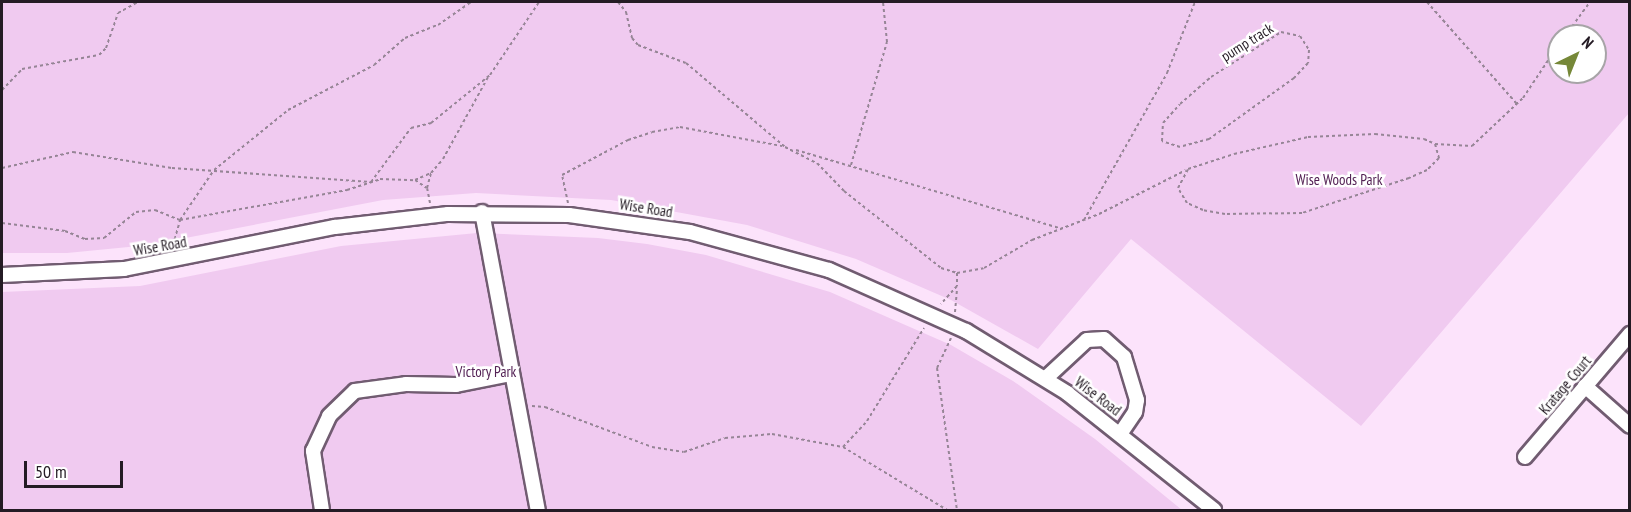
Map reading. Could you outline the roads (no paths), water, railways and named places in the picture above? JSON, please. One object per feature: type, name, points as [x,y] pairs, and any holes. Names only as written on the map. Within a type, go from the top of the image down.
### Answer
[{"type":"street","name":"Wise Road","points":[[2,274],[78,273],[169,262],[335,227],[433,215],[482,212],[569,215],[676,229],[763,249],[850,279],[951,323],[1046,378],[1214,510]]},
{"type":"street","points":[[482,212],[510,374],[538,510]]},
{"type":"street","name":"Kratage Court","points":[[1525,457],[1629,334]]},
{"type":"street","points":[[1046,378],[1088,340],[1104,339],[1124,357],[1137,400],[1120,434]]},
{"type":"street","points":[[322,510],[313,451],[329,416],[355,391],[406,384],[456,385],[510,374]]},
{"type":"street","points":[[1585,386],[1629,426]]},
{"type":"park label","name":"Wise Woods Park","points":[[1339,180]]},
{"type":"park label","name":"Victory Park","points":[[486,372]]}]
